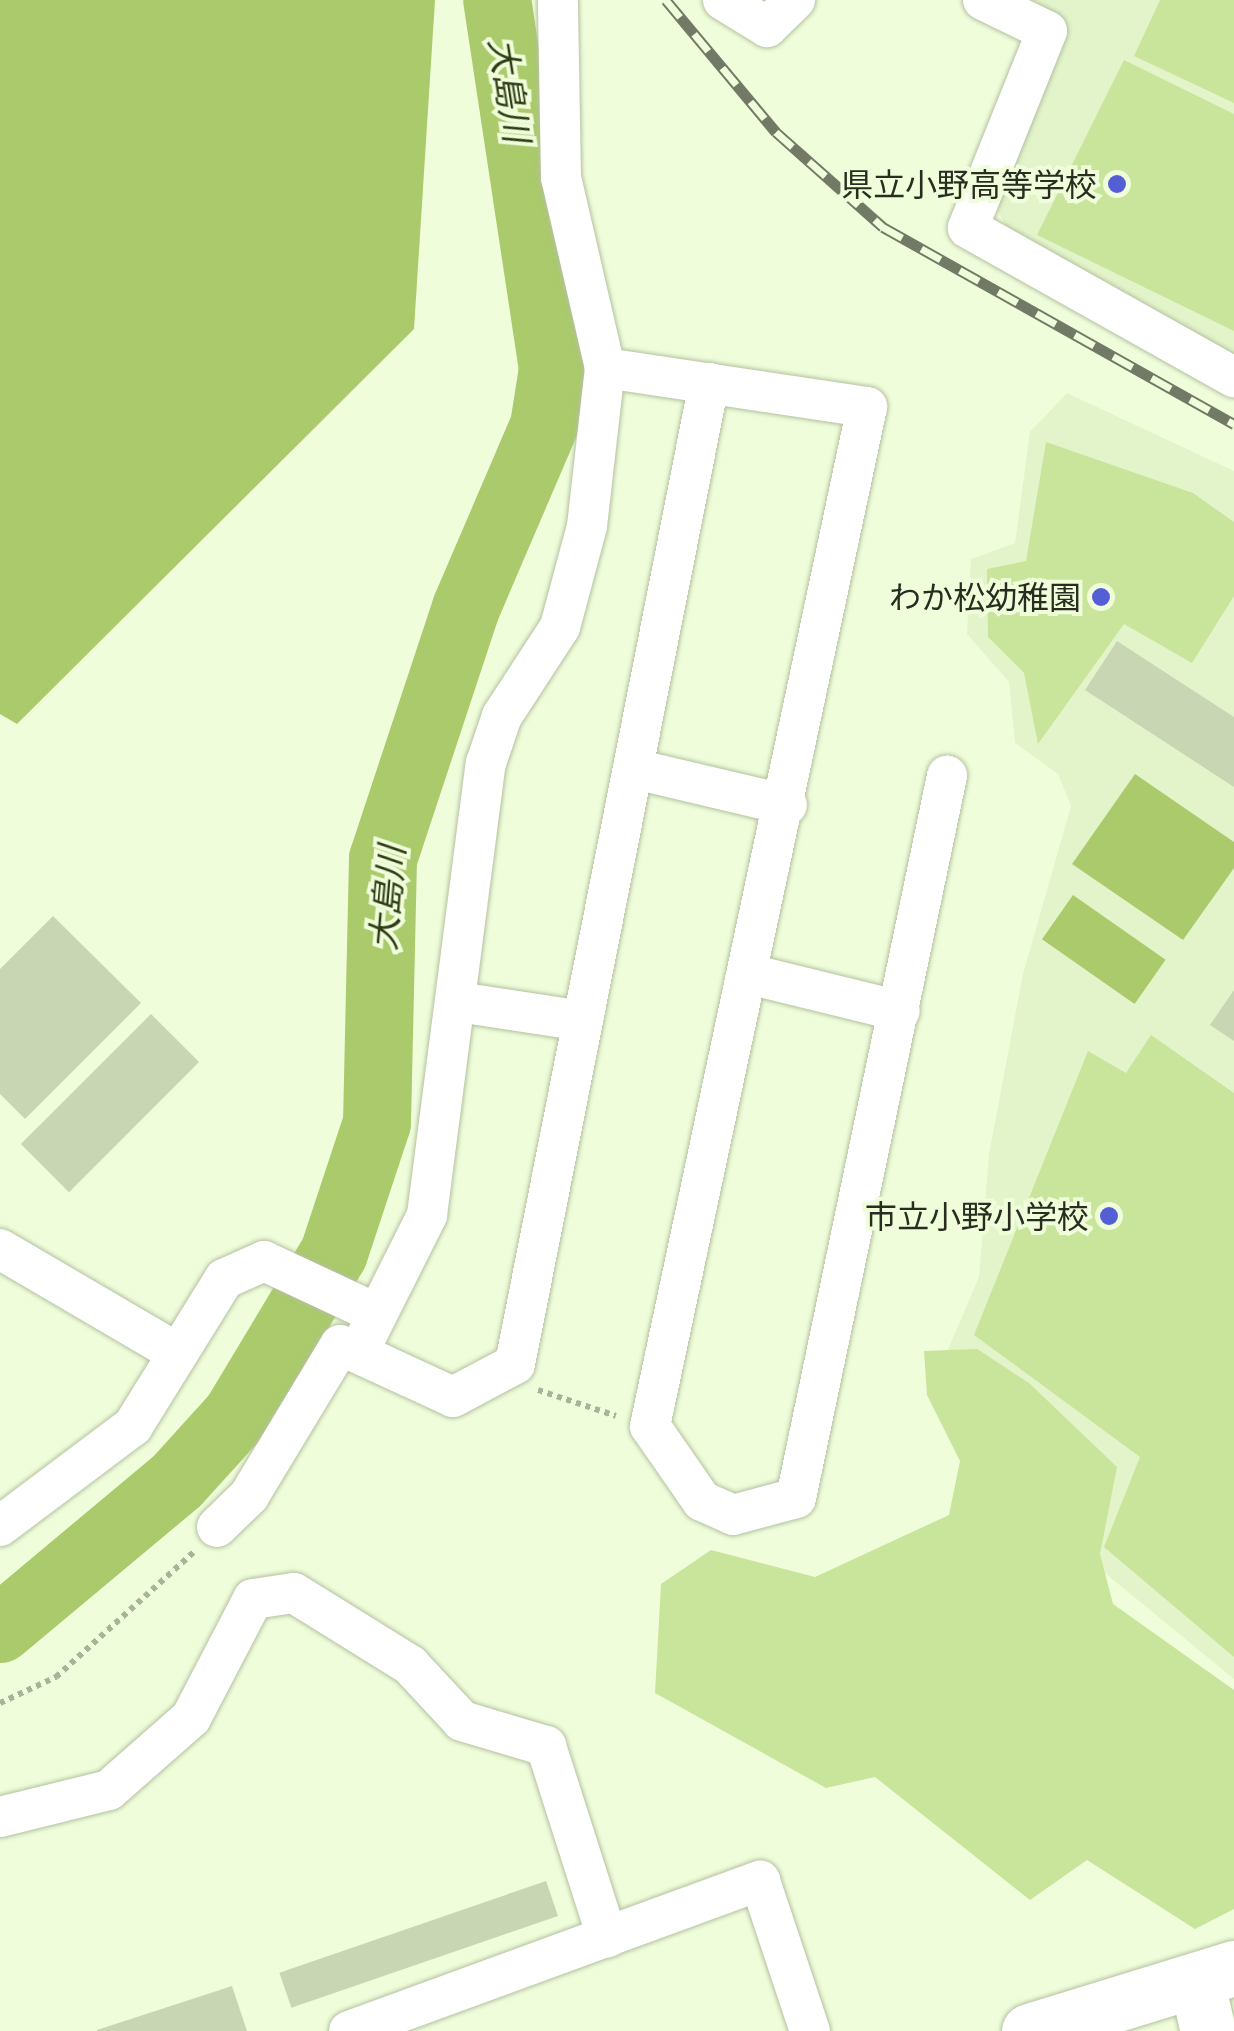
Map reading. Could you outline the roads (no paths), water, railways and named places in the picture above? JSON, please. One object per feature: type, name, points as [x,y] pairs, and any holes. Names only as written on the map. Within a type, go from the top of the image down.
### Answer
[{"type":"street","points":[[360,1350],[427,1215],[458,1002],[486,763],[502,716],[560,626],[587,526],[605,368],[561,178],[558,0]]},
{"type":"street","points":[[723,0],[767,27],[794,0]]},
{"type":"street","points":[[983,0],[1047,31],[968,228],[1234,377]]},
{"type":"street","points":[[605,368],[867,406],[753,976],[650,1426],[702,1500],[733,1515],[796,1498],[948,776]]},
{"type":"street","points":[[217,1526],[249,1496],[340,1345],[360,1350],[453,1397],[515,1364],[577,1020],[639,770],[708,383]]},
{"type":"street","points":[[639,770],[787,806]]},
{"type":"street","points":[[753,976],[900,1011]]},
{"type":"street","points":[[458,1002],[577,1020]]},
{"type":"street","points":[[0,1249],[177,1353]]},
{"type":"street","points":[[0,1526],[133,1426],[224,1279],[264,1261],[375,1314]]},
{"type":"street","points":[[0,1817],[109,1790],[191,1718],[253,1599],[294,1593],[410,1665],[462,1721],[546,1746],[607,1937]]},
{"type":"street","points":[[348,2031],[760,1881],[810,2031]]},
{"type":"street","points":[[1030,2031],[1213,1993]]},
{"type":"waterway","name":"大島川","points":[[0,1629],[177,1481],[236,1416],[334,1253],[377,1123],[383,859],[466,608],[544,426],[553,369],[497,0]]},
{"type":"railway","points":[[666,0],[776,132],[883,227],[1234,424]]},
{"type":"place","name":"県立小野高等学校","points":[[1117,184]]},
{"type":"place","name":"わか松幼稚園","points":[[1101,597]]},
{"type":"place","name":"市立小野小学校","points":[[1109,1216]]}]
